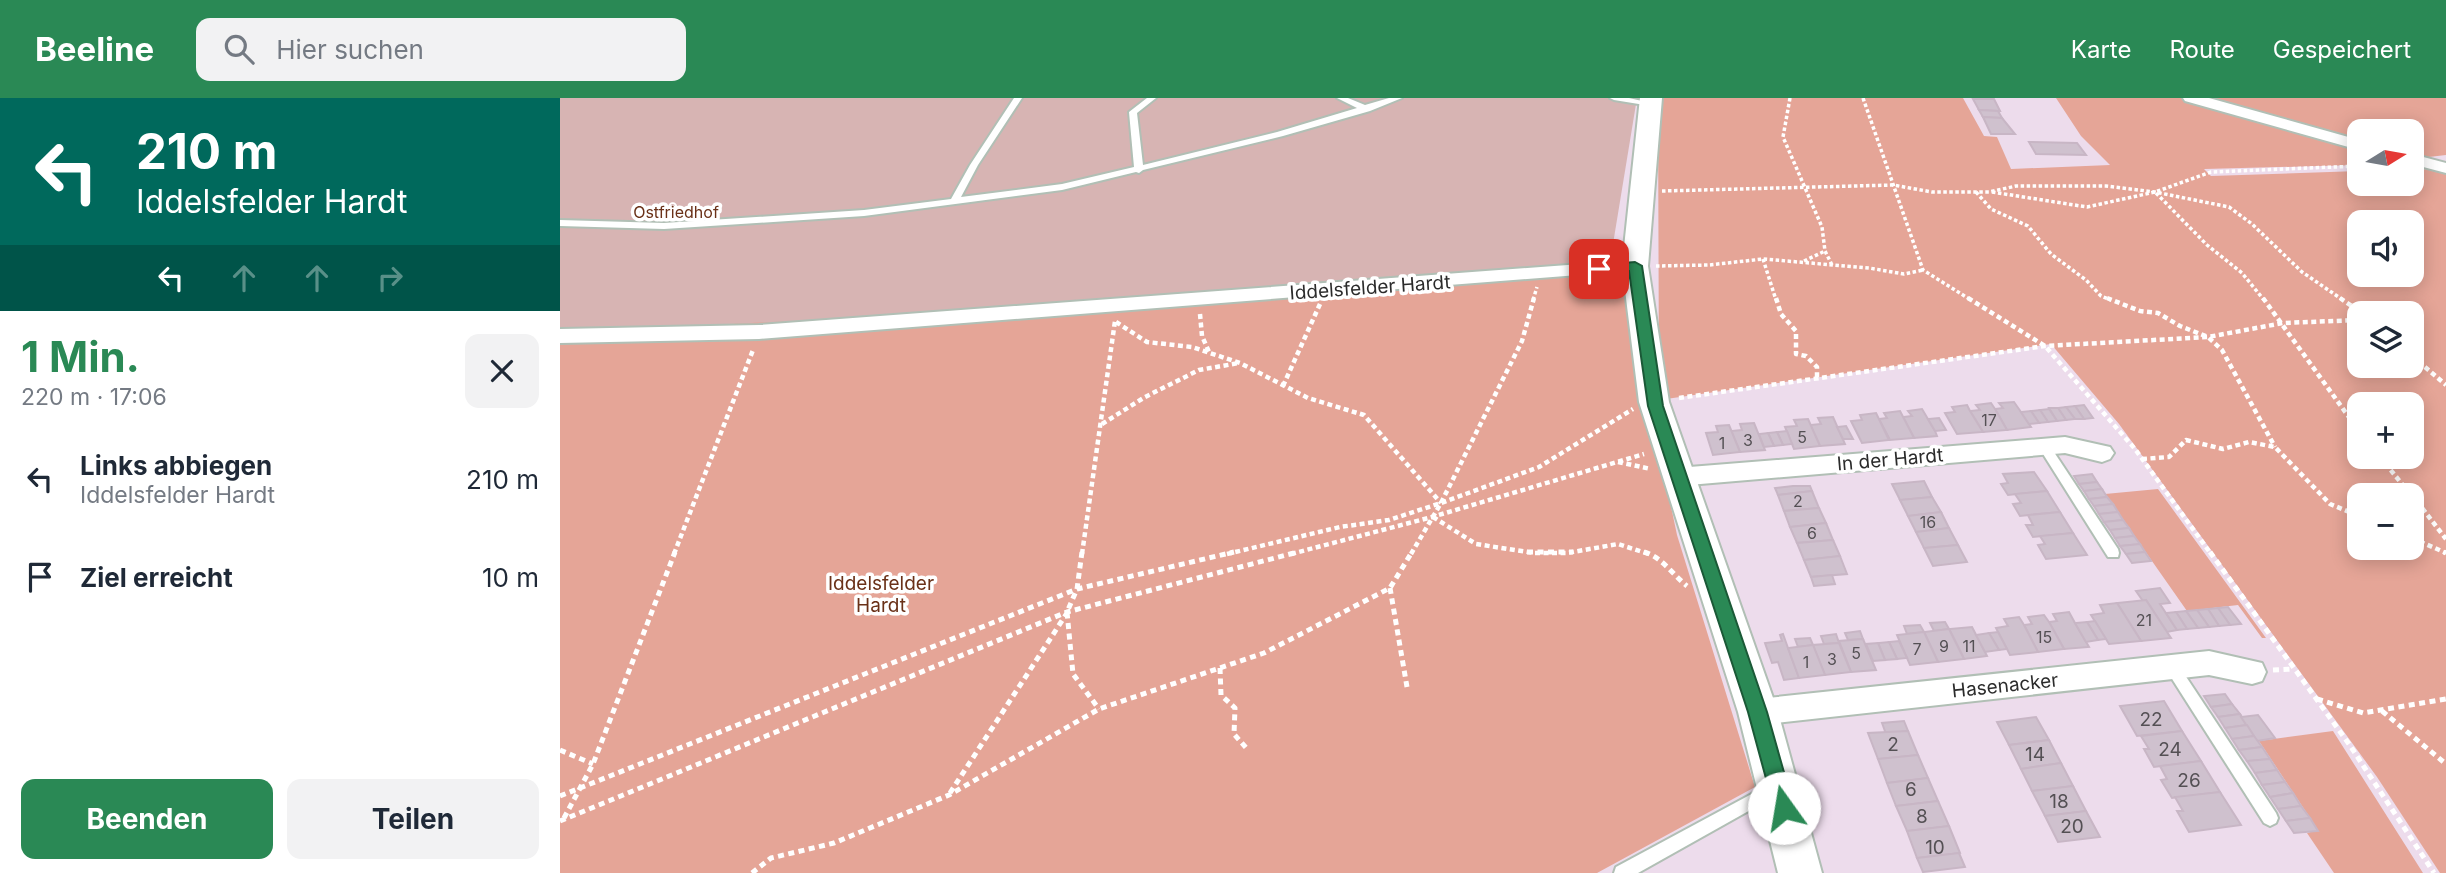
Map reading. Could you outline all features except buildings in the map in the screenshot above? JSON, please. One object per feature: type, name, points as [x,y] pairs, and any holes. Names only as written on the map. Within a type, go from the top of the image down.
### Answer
[{"type":"street","points":[[2191,98],[2347,142]]},
{"type":"street","points":[[1651,101],[1635,266],[1654,402],[1758,712],[1800,873]]},
{"type":"street","points":[[2424,162],[2446,168]]},
{"type":"street","name":"Iddelsfelder Hardt","points":[[560,336],[759,332],[1116,314],[1199,300],[1635,266]]},
{"type":"street","name":"In der Hardt","points":[[1673,462],[2065,445],[2102,453]]},
{"type":"street","name":"Hasenacker","points":[[1758,712],[2208,663],[2252,672]]},
{"type":"lane","points":[[954,202],[974,165],[1018,98]]},
{"type":"lane","points":[[1139,170],[1133,112],[1152,98]]},
{"type":"lane","points":[[1341,98],[1367,109]]},
{"type":"lane","points":[[560,223],[664,226],[864,213],[1062,187],[1280,134],[1398,98]]},
{"type":"lane","points":[[1614,98],[1651,101]]},
{"type":"lane","points":[[2044,446],[2113,553]]},
{"type":"lane","points":[[2172,667],[2270,818]]},
{"type":"lane","points":[[1622,873],[1779,786]]},
{"type":"path","points":[[1790,98],[1783,137],[1807,188],[1822,227],[1825,251],[1833,266]]},
{"type":"path","points":[[1863,98],[1923,270],[2045,346],[2142,459],[2349,744],[2434,873]]},
{"type":"path","points":[[1641,201],[1657,200],[1656,192],[1688,188],[1893,185],[1933,192],[1990,192],[2087,207],[2155,192],[2211,172],[2347,166]]},
{"type":"path","points":[[1990,192],[2016,186],[2106,186],[2155,192],[2229,207],[2252,224],[2302,272],[2347,303]]},
{"type":"path","points":[[1976,192],[1991,209],[2028,226],[2051,254],[2101,296],[2140,311],[2158,313],[2180,326],[2208,337],[2222,350],[2275,447],[2330,504],[2347,511]]},
{"type":"path","points":[[2155,192],[2207,245],[2242,273],[2283,323],[2347,414]]},
{"type":"path","points":[[1801,263],[1825,251]]},
{"type":"path","points":[[1635,266],[1709,265],[1763,259],[1904,274],[1923,270]]},
{"type":"path","points":[[1763,259],[1777,306],[1796,331],[1796,354],[1806,356],[1817,367],[1817,379]]},
{"type":"path","points":[[752,873],[771,858],[834,843],[948,795],[1099,709],[1264,653],[1390,588],[1441,503],[1522,341],[1540,274]]},
{"type":"path","points":[[1283,386],[1327,290]]},
{"type":"path","points":[[1199,300],[1202,336],[1209,352]]},
{"type":"path","points":[[1116,314],[1147,342],[1192,347],[1209,352],[1240,363],[1308,398],[1364,415],[1441,503]]},
{"type":"path","points":[[948,795],[1068,612],[1077,589],[1116,314]]},
{"type":"path","points":[[560,796],[1077,589],[1340,527],[1388,520],[1441,503],[1539,467],[1633,409],[1654,402],[2045,346],[2208,337],[2283,323],[2347,320]]},
{"type":"path","points":[[561,822],[583,787],[593,764],[759,332]]},
{"type":"path","points":[[1101,425],[1145,397],[1199,370],[1240,363]]},
{"type":"path","points":[[2424,366],[2446,385]]},
{"type":"path","points":[[2142,459],[2169,457],[2186,440],[2223,449],[2249,442],[2275,447]]},
{"type":"path","points":[[561,822],[1068,612],[1432,517],[1673,462]]},
{"type":"path","points":[[2390,469],[2401,483]]},
{"type":"path","points":[[2424,511],[2446,539]]},
{"type":"path","points":[[1432,517],[1476,544],[1545,553],[1567,553],[1618,544],[1657,556],[1671,575],[1687,586],[1714,582]]},
{"type":"path","points":[[2424,543],[2446,553]]},
{"type":"path","points":[[1390,588],[1407,687]]},
{"type":"path","points":[[1068,612],[1073,674],[1099,709]]},
{"type":"path","points":[[1220,668],[1221,695],[1235,708],[1234,734],[1248,750]]},
{"type":"path","points":[[2315,699],[2363,713],[2446,699]]},
{"type":"path","points":[[2381,710],[2446,764]]},
{"type":"path","points":[[560,750],[593,764]]},
{"type":"green space","name":"Ostfriedhof","points":[[560,98],[1637,98],[1612,250],[1585,264],[816,320],[593,330],[560,327]]},
{"type":"green space","points":[[1658,98],[1963,98],[1984,136],[1997,137],[2011,169],[2110,165],[2081,136],[2056,98],[2186,98],[2347,145],[2347,165],[2204,169],[2211,176],[2347,171],[2347,196],[2424,196],[2424,169],[2446,173],[2446,873],[2440,873],[2377,777],[2119,424],[2051,344],[1659,400]]},
{"type":"green space","points":[[2209,98],[2446,98],[2446,155],[2424,158],[2424,119],[2347,119],[2347,137]]},
{"type":"green space","name":"Iddelsfelder Hardt","points":[[1612,250],[1630,270],[1649,402],[1677,535],[1755,787],[1597,873],[560,873],[560,327],[593,330],[717,324],[1212,292],[1585,264]]},
{"type":"green space","points":[[2158,489],[2266,638],[2262,638],[2238,605],[2187,611],[2105,494]]},
{"type":"green space","points":[[2333,731],[2423,873],[2334,873],[2307,833],[2318,830],[2259,741]]},
{"type":"route","points":[[1599,269],[1635,266],[1655,406],[1758,712],[1784,808]]}]
